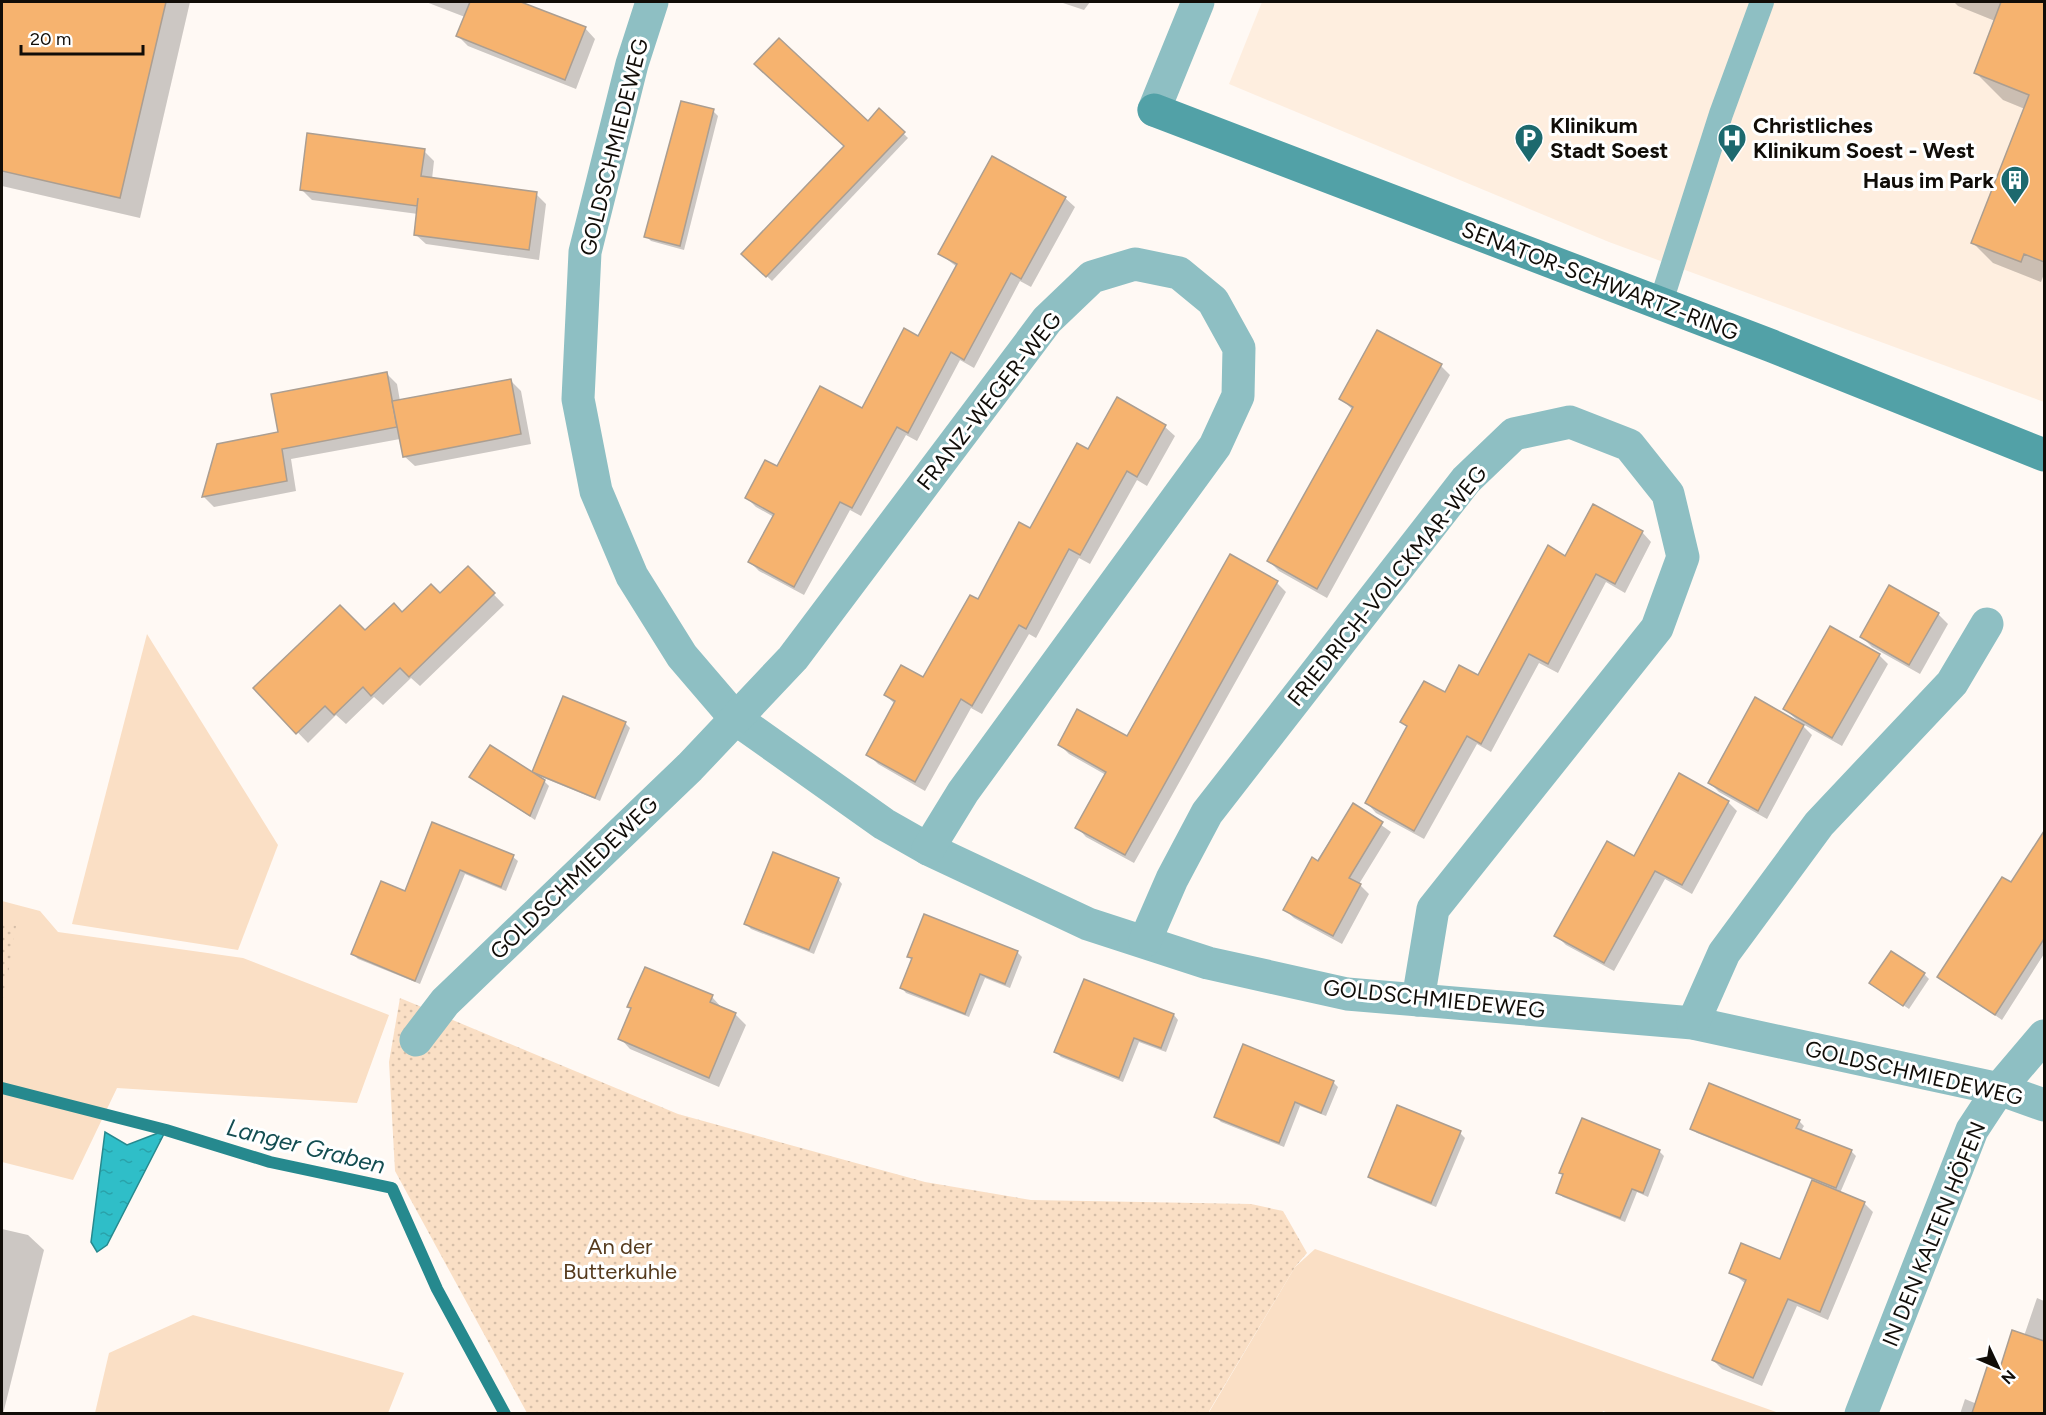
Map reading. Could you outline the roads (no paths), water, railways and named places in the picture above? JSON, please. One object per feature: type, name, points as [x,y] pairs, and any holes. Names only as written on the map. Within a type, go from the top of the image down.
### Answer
[{"type":"main road","name":"SENATOR-SCHWARTZ-RING","points":[[1154,110],[1772,346],[2044,455]]},
{"type":"street","name":"GOLDSCHMIEDEWEG","points":[[652,2],[632,64],[585,252],[578,399],[596,491],[632,576],[682,656],[736,719],[884,824],[928,849],[1088,924],[1208,963],[1347,994],[1693,1023],[1999,1089],[2044,1105]]},
{"type":"street","points":[[1154,110],[1198,2]]},
{"type":"street","name":"FRANZ-WEGER-WEG","points":[[736,719],[793,658],[1047,320],[1092,277],[1135,264],[1179,273],[1213,301],[1239,348],[1238,396],[1215,446],[963,792],[928,849]]},
{"type":"street","name":"FRIEDRICH-VOLCKMAR-WEG","points":[[1145,941],[1172,879],[1207,813],[1466,480],[1514,434],[1570,422],[1629,445],[1668,494],[1683,557],[1657,627],[1433,909],[1418,1000]]},
{"type":"street","points":[[1693,1023],[1724,953],[1812,833],[1952,683],[1987,624]]},
{"type":"street","name":"GOLDSCHMIEDEWEG","points":[[416,1040],[445,1002],[671,786],[736,719]]},
{"type":"street","name":"IN DEN KALTEN HÖFEN","points":[[1861,1413],[1972,1130],[1999,1089],[2044,1036]]},
{"type":"lane","points":[[1660,305],[1721,114],[1762,2]]},
{"type":"water","points":[[166,1130],[107,1245],[97,1252],[91,1242],[105,1132],[127,1145]]},
{"type":"waterway","name":"Langer Graben","points":[[2,1088],[166,1130],[270,1162],[392,1188],[437,1289],[505,1414]]},
{"type":"place","name":"Klinikum Stadt Soest","points":[[1529,164]]},
{"type":"place","name":"Christliches Klinikum Soest - West","points":[[1732,164]]},
{"type":"place","name":"Haus im Park","points":[[2015,206]]},
{"type":"park label","name":"An der Butterkuhle","points":[[620,1258]]}]
